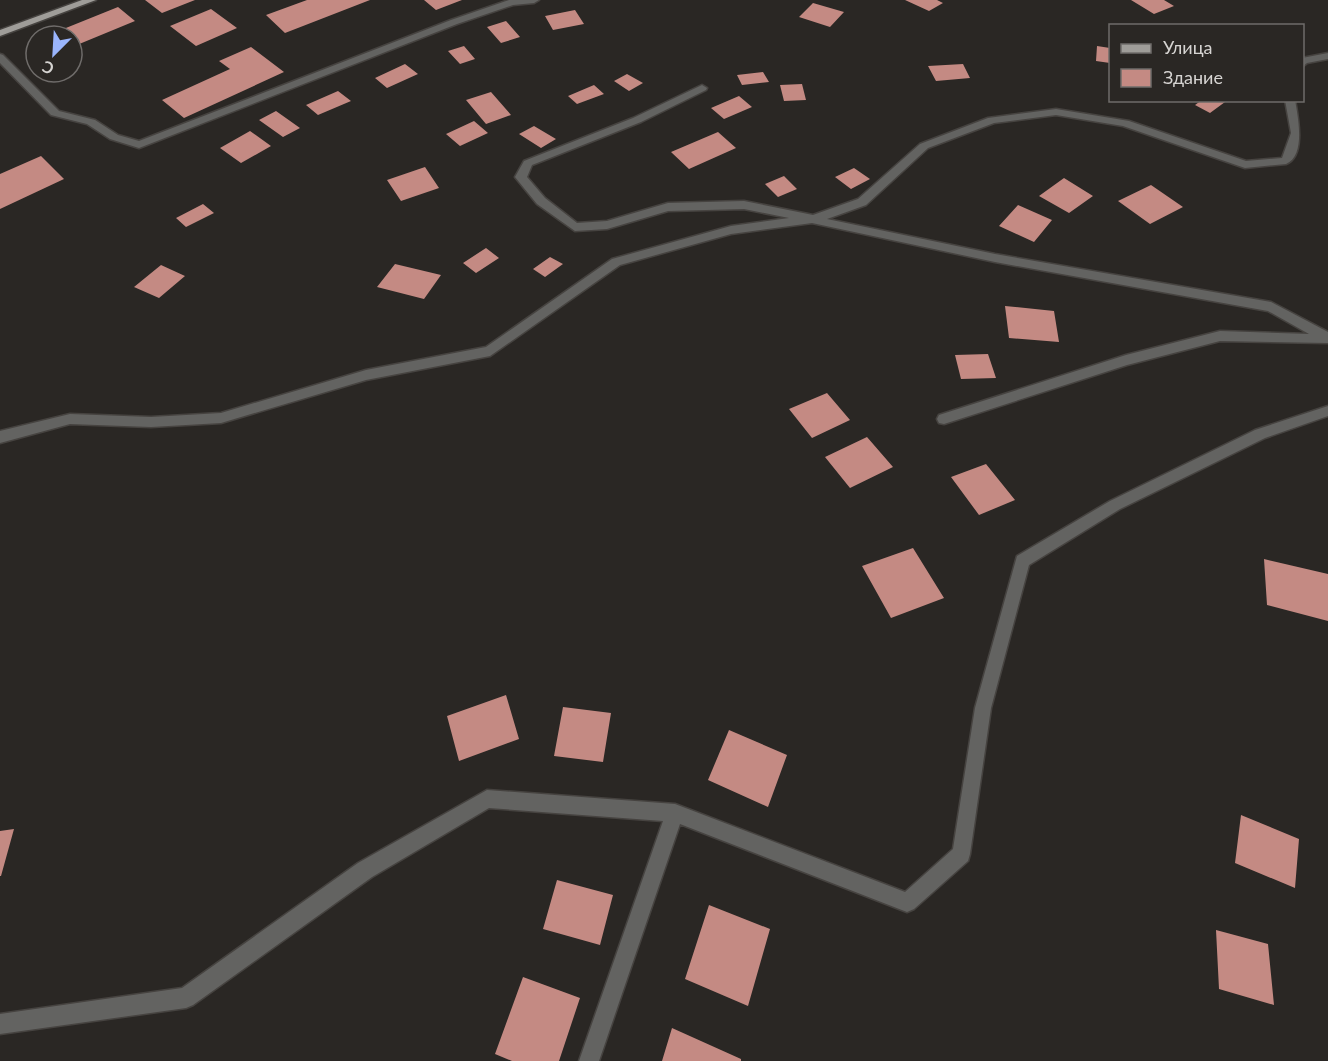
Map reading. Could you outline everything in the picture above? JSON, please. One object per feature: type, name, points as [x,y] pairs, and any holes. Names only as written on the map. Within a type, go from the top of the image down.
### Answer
[{"type":"main road","points":[[0,33],[91,0]]},
{"type":"street","points":[[0,57],[55,113],[91,122],[114,137],[139,145],[454,22],[512,2],[534,0]]},
{"type":"street","points":[[1304,61],[1328,56]]},
{"type":"street","points":[[702,88],[637,120],[528,163],[521,177],[541,201],[575,227],[607,225],[668,207],[744,205],[995,258],[1271,307],[1328,339]]},
{"type":"street","points":[[0,437],[70,419],[151,422],[221,418],[366,375],[490,351],[616,262],[731,230],[815,219],[862,201],[924,146],[992,120],[1056,112],[1125,123],[1245,165],[1286,161],[1296,133],[1290,102]]},
{"type":"street","points":[[944,419],[1126,360],[1220,336],[1328,339]]},
{"type":"street","points":[[0,1024],[186,998],[365,870],[487,799],[675,813],[907,902],[961,854],[983,708],[1022,561],[1115,505],[1229,449],[1260,434],[1328,411]]},
{"type":"street","points":[[589,1061],[675,813]]},
{"type":"building","points":[[145,0],[195,0],[162,13]]},
{"type":"building","points":[[307,0],[370,0],[285,33],[266,15]]},
{"type":"building","points":[[424,0],[462,0],[436,10]]},
{"type":"building","points":[[905,0],[937,0],[943,3],[929,11]]},
{"type":"building","points":[[1131,0],[1164,0],[1174,6],[1154,14]]},
{"type":"building","points":[[813,3],[844,12],[830,27],[799,17]]},
{"type":"building","points":[[118,7],[135,21],[84,42],[84,24],[76,24]]},
{"type":"building","points":[[211,9],[237,28],[196,46],[170,26]]},
{"type":"building","points":[[575,10],[584,24],[553,30],[545,16]]},
{"type":"building","points":[[506,21],[520,37],[501,43],[487,27]]},
{"type":"building","points":[[464,46],[475,59],[460,64],[448,51]]},
{"type":"building","points":[[1097,46],[1109,48],[1109,63],[1096,61]]},
{"type":"building","points":[[251,47],[284,72],[184,118],[162,100],[230,69],[219,61]]},
{"type":"building","points":[[405,64],[418,74],[387,88],[375,78]]},
{"type":"building","points":[[963,64],[970,78],[936,81],[928,66]]},
{"type":"building","points":[[763,72],[769,82],[742,85],[737,75]]},
{"type":"building","points":[[627,74],[643,83],[629,91],[614,81]]},
{"type":"building","points":[[802,84],[806,100],[784,101],[780,85]]},
{"type":"building","points":[[594,85],[604,94],[577,104],[568,96]]},
{"type":"building","points":[[338,91],[351,101],[318,115],[306,105]]},
{"type":"building","points":[[491,92],[511,115],[486,124],[466,100]]},
{"type":"building","points":[[739,96],[752,107],[724,119],[711,108]]},
{"type":"building","points":[[1199,102],[1225,102],[1210,113],[1195,105]]},
{"type":"building","points":[[276,111],[300,128],[283,137],[259,120]]},
{"type":"building","points":[[474,121],[488,133],[460,146],[446,134]]},
{"type":"building","points":[[534,126],[556,139],[541,148],[519,134]]},
{"type":"building","points":[[250,131],[271,146],[241,163],[220,148]]},
{"type":"building","points":[[718,132],[736,148],[689,169],[671,152]]},
{"type":"building","points":[[41,156],[64,179],[0,209],[0,174]]},
{"type":"building","points":[[425,167],[439,188],[401,201],[387,180]]},
{"type":"building","points":[[854,168],[870,179],[851,189],[835,177]]},
{"type":"building","points":[[784,176],[797,189],[778,197],[765,184]]},
{"type":"building","points":[[1064,178],[1093,196],[1069,213],[1039,196]]},
{"type":"building","points":[[1151,185],[1183,207],[1150,224],[1118,201]]},
{"type":"building","points":[[203,204],[214,213],[186,227],[176,218]]},
{"type":"building","points":[[1018,205],[1052,220],[1034,242],[999,226]]},
{"type":"building","points":[[486,248],[499,258],[476,273],[463,263]]},
{"type":"building","points":[[550,257],[563,264],[545,277],[533,269]]},
{"type":"building","points":[[395,264],[441,275],[424,299],[377,287]]},
{"type":"building","points":[[161,265],[185,276],[159,298],[134,287]]},
{"type":"building","points":[[1005,306],[1054,311],[1059,342],[1009,338]]},
{"type":"building","points":[[988,354],[996,378],[961,379],[955,355]]},
{"type":"building","points":[[827,393],[850,420],[812,438],[789,409]]},
{"type":"building","points":[[867,437],[893,467],[850,488],[825,457]]},
{"type":"building","points":[[986,464],[1015,500],[979,515],[951,477]]},
{"type":"building","points":[[913,548],[944,598],[891,618],[862,566]]},
{"type":"building","points":[[1264,559],[1328,574],[1328,621],[1267,605]]},
{"type":"building","points":[[506,695],[519,739],[459,761],[447,716]]},
{"type":"building","points":[[563,707],[611,713],[603,762],[554,756]]},
{"type":"building","points":[[729,730],[787,755],[768,807],[708,780]]},
{"type":"building","points":[[1241,815],[1299,839],[1295,888],[1235,863]]},
{"type":"building","points":[[14,829],[1,876],[0,876],[0,831]]},
{"type":"building","points":[[557,880],[613,895],[600,945],[543,929]]},
{"type":"building","points":[[709,905],[770,929],[748,1006],[685,979]]},
{"type":"building","points":[[1216,930],[1268,944],[1274,1005],[1219,989]]},
{"type":"building","points":[[523,977],[580,998],[559,1061],[512,1061],[495,1054]]},
{"type":"building","points":[[672,1028],[741,1059],[741,1061],[662,1061]]}]
